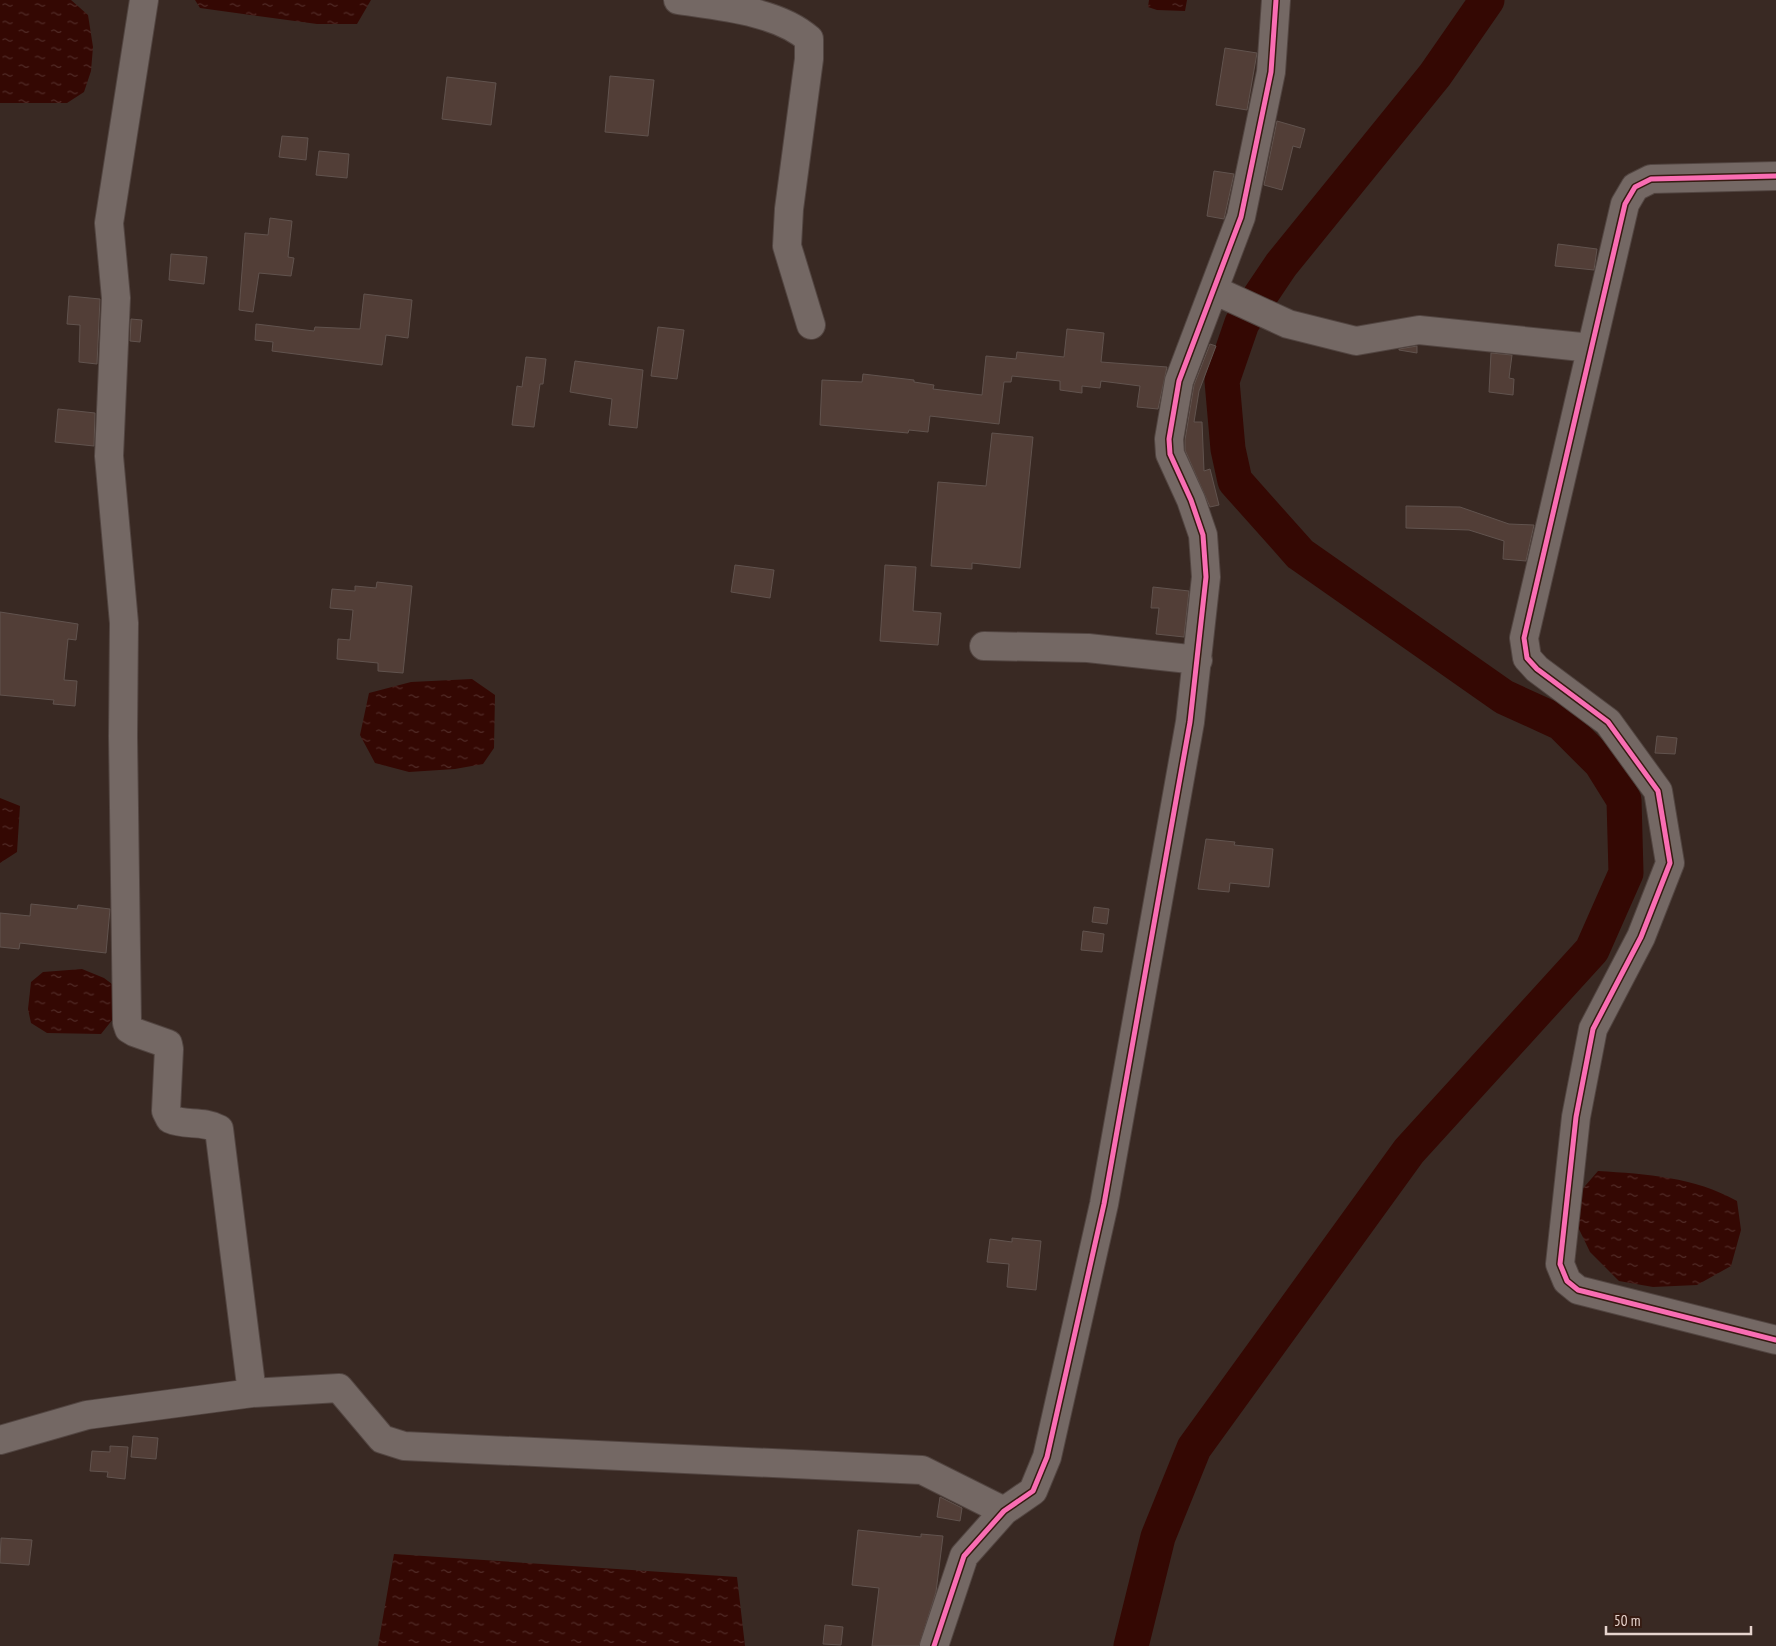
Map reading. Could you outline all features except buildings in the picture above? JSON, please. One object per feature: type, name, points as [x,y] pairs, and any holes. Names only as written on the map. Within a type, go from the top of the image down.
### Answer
[{"type":"street","points":[[144,0],[109,223],[116,298],[109,456],[124,623],[123,736],[127,1023],[129,1029],[134,1032],[168,1044],[170,1049],[166,1112],[170,1119],[210,1124],[219,1129],[252,1393]]},
{"type":"street","points":[[678,0],[736,9],[796,28],[809,39],[809,59],[789,209],[787,246],[812,325]]},
{"type":"street","points":[[934,1646],[964,1556],[1004,1511],[1033,1491],[1046,1457],[1104,1204],[1190,722],[1206,577],[1203,535],[1191,500],[1170,454],[1169,440],[1179,380],[1219,292],[1241,217],[1271,72],[1276,0]]},
{"type":"street","points":[[1776,176],[1650,179],[1634,187],[1625,204],[1524,638],[1526,658],[1537,669],[1608,722],[1658,791],[1670,863],[1641,937],[1593,1029],[1576,1117],[1560,1264],[1567,1282],[1578,1290],[1776,1340]]},
{"type":"street","points":[[1219,292],[1288,324],[1356,341],[1419,330],[1591,348]]},
{"type":"street","points":[[984,646],[1088,648],[1198,660]]},
{"type":"street","points":[[0,1440],[87,1415],[252,1393],[339,1388],[382,1439],[404,1446],[922,1470],[1004,1511]]},
{"type":"water","points":[[0,0],[71,0],[88,15],[93,47],[91,71],[84,92],[67,103],[0,103]]},
{"type":"water","points":[[195,0],[371,0],[357,24],[317,24],[200,8]]},
{"type":"water","points":[[1149,0],[1187,0],[1185,11],[1157,10],[1148,7]]},
{"type":"water","points":[[472,679],[495,695],[494,748],[483,764],[455,769],[409,772],[375,763],[360,735],[369,693],[411,682]]},
{"type":"water","points":[[0,798],[20,806],[17,852],[0,863]]},
{"type":"water","points":[[82,969],[104,978],[116,987],[113,1019],[101,1034],[47,1033],[31,1023],[28,1009],[31,982],[43,972]]},
{"type":"water","points":[[1598,1171],[1670,1178],[1704,1187],[1737,1201],[1741,1230],[1731,1266],[1697,1285],[1653,1287],[1619,1281],[1590,1252],[1577,1225],[1579,1193]]},
{"type":"water","points":[[394,1554],[737,1577],[745,1646],[378,1646]]},
{"type":"waterway","points":[[1131,1646],[1158,1537],[1194,1448],[1409,1151],[1592,950],[1626,873],[1624,800],[1601,763],[1561,723],[1504,697],[1300,554],[1235,481],[1228,449],[1222,381],[1242,323],[1281,265],[1435,75],[1487,0]]},
{"type":"cycle path","points":[[934,1646],[964,1556],[1004,1511],[1033,1491],[1047,1457],[1104,1204],[1190,722],[1206,577],[1203,535],[1191,500],[1170,454],[1169,439],[1179,381],[1241,217],[1271,72],[1276,0]]},
{"type":"cycle path","points":[[1776,176],[1651,179],[1635,187],[1625,204],[1524,638],[1527,658],[1537,669],[1608,722],[1658,791],[1670,863],[1641,937],[1593,1029],[1576,1117],[1560,1264],[1567,1281],[1578,1290],[1776,1340]]}]
